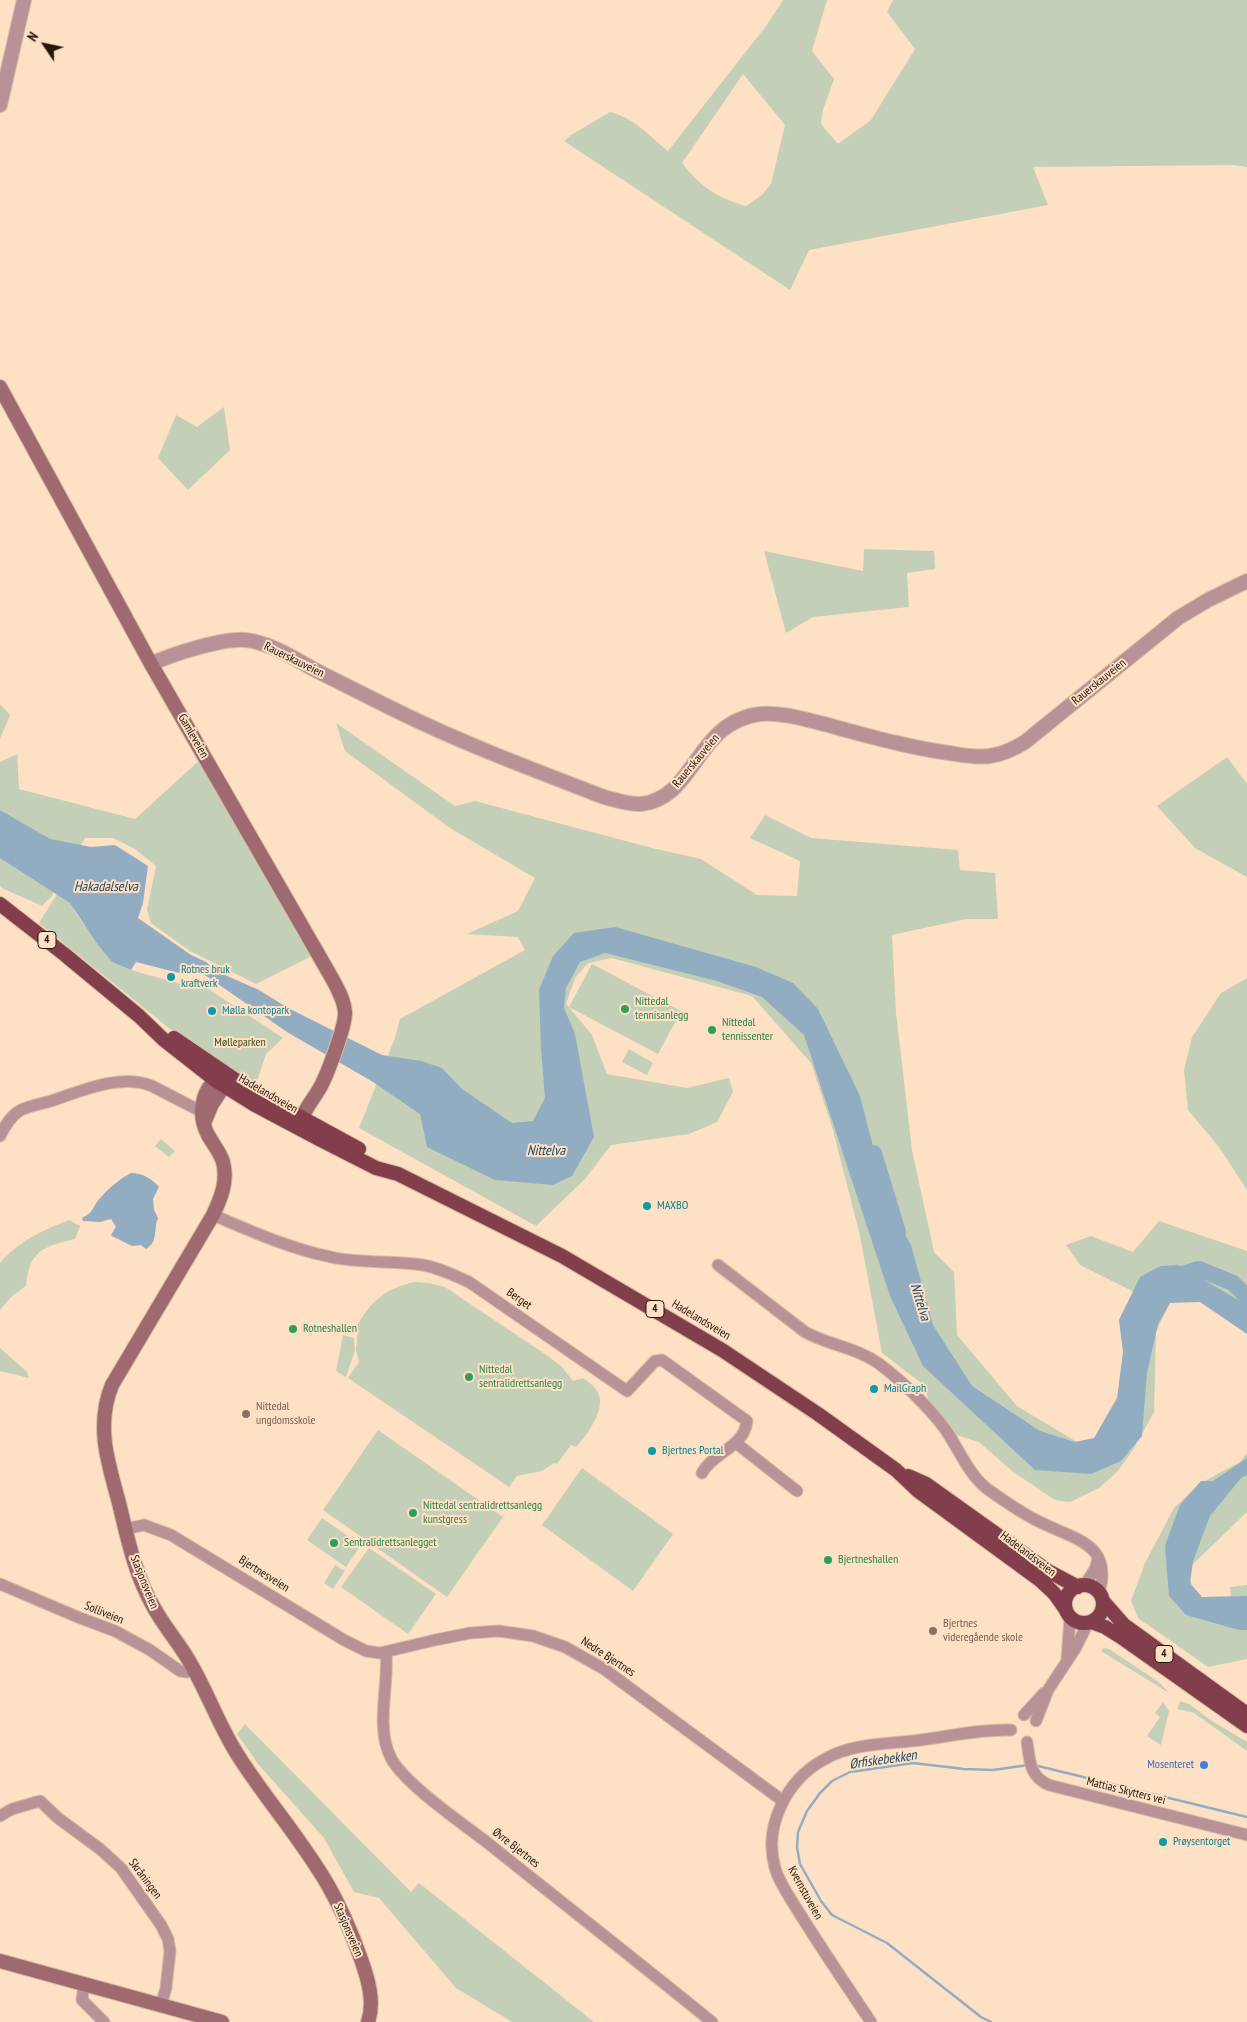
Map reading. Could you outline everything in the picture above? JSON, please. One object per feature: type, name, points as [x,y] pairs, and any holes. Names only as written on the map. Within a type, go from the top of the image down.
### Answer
[{"type":"highway","name":"Hadelandsveien","points":[[0,904],[42,935],[139,1016],[222,1080],[379,1160],[398,1174],[527,1237],[652,1307],[742,1363],[896,1470],[917,1490],[1040,1580],[1054,1594],[1068,1614]]},
{"type":"highway","name":"Hadelandsveien","points":[[896,1470],[926,1484],[1048,1571],[1081,1586]]},
{"type":"highway","name":"4","points":[[1081,1586],[1094,1588],[1124,1625],[1247,1714]]},
{"type":"highway","points":[[1068,1614],[1066,1598],[1071,1591],[1081,1586]]},
{"type":"highway","points":[[1089,1623],[1100,1616],[1103,1608],[1101,1597]]},
{"type":"highway","name":"4","points":[[1068,1614],[1077,1622],[1105,1627],[1121,1637],[1247,1726]]},
{"type":"main road","name":"Gamleveien","points":[[0,387],[151,664],[329,973],[344,1005],[345,1017],[318,1091],[317,1105],[304,1123]]},
{"type":"main road","points":[[204,1116],[204,1098],[222,1080]]},
{"type":"main road","name":"Stasjonsveien","points":[[204,1116],[208,1135],[220,1154],[224,1169],[223,1189],[213,1214],[123,1363],[112,1385],[106,1403],[103,1431],[106,1453],[138,1571],[150,1600],[194,1668],[233,1748],[315,1865],[341,1911],[356,1944],[367,1979],[371,2001],[368,2022]]},
{"type":"main road","points":[[0,1961],[222,2022]]},
{"type":"street","points":[[0,105],[24,0]]},
{"type":"street","name":"Rauerskauveien","points":[[151,664],[175,655],[219,643],[244,640],[256,642],[284,653],[356,691],[484,751],[604,797],[640,804],[655,800],[679,784],[711,740],[722,729],[749,716],[763,714],[793,717],[921,749],[966,756],[990,756],[1015,748],[1025,742],[1178,618],[1208,600],[1247,581]]},
{"type":"street","points":[[0,1136],[7,1124],[21,1110],[100,1086],[126,1082],[144,1083],[204,1116]]},
{"type":"street","name":"Berget","points":[[213,1214],[280,1241],[331,1257],[379,1263],[422,1265],[461,1278],[627,1391],[655,1360],[662,1360],[747,1421],[743,1434],[736,1443],[708,1464],[702,1473]]},
{"type":"street","points":[[718,1265],[805,1332],[860,1353],[886,1369],[940,1423],[968,1468],[986,1487],[1035,1519],[1085,1542],[1093,1549],[1104,1572],[1101,1597]]},
{"type":"street","points":[[736,1443],[797,1491]]},
{"type":"street","name":"Bjertnesveien","points":[[126,1528],[144,1525],[166,1532],[352,1644],[372,1653],[386,1653]]},
{"type":"street","points":[[1081,1586],[1093,1573],[1098,1559]]},
{"type":"street","name":"Solliveien","points":[[0,1584],[80,1618],[115,1630],[150,1650],[180,1671],[187,1672],[194,1668]]},
{"type":"street","points":[[1067,1659],[1068,1614]]},
{"type":"street","points":[[1036,1722],[1048,1690],[1075,1649],[1089,1623]]},
{"type":"street","name":"Nedre Bjertnes","points":[[386,1653],[435,1640],[488,1632],[520,1634],[565,1646],[592,1660],[618,1678],[783,1801]]},
{"type":"street","name":"Øvre Bjertnes","points":[[386,1653],[384,1733],[391,1757],[401,1770],[451,1814],[712,2022]]},
{"type":"street","points":[[1024,1715],[1038,1698],[1048,1690]]},
{"type":"street","name":"Kvernstuveien","points":[[871,2022],[817,1942],[778,1877],[772,1841],[776,1818],[783,1801],[791,1788],[807,1772],[824,1759],[840,1752],[940,1737],[1011,1730]]},
{"type":"street","name":"Mattias Skytters vei","points":[[1027,1742],[1028,1758],[1034,1773],[1044,1783],[1062,1790],[1247,1835]]},
{"type":"street","name":"Skråningen","points":[[0,1816],[12,1809],[40,1801],[58,1818],[100,1849],[121,1868],[161,1925],[168,1939],[170,1951],[166,1988],[161,2005]]},
{"type":"street","points":[[84,1984],[82,2000],[104,2022]]},
{"type":"green space","points":[[783,0],[827,0],[812,51],[834,79],[823,110],[821,124],[838,144],[871,120],[915,49],[887,12],[893,0],[1247,0],[1247,167],[1235,165],[1033,167],[1048,205],[809,250],[790,290],[564,141],[610,112],[634,123],[668,151],[766,26]],"holes":[[[743,74],[785,125],[771,184],[762,195],[746,206],[726,199],[710,190],[696,179],[682,163]]]},
{"type":"green space","points":[[224,407],[230,450],[188,490],[158,458],[176,415],[197,427]]},
{"type":"green space","points":[[864,549],[934,551],[935,569],[907,573],[909,607],[813,617],[786,633],[764,551],[863,571]]},
{"type":"green space","points":[[0,704],[10,715],[0,739]]},
{"type":"green space","points":[[336,723],[455,806],[475,801],[652,848],[701,859],[757,895],[797,896],[800,861],[750,838],[765,815],[811,838],[958,850],[960,870],[995,873],[998,919],[966,919],[892,935],[896,1013],[912,1150],[934,1252],[954,1272],[957,1335],[1017,1406],[1092,1451],[1128,1419],[1136,1293],[1080,1265],[1066,1245],[1091,1236],[1133,1252],[1159,1221],[1247,1251],[1247,1331],[1204,1297],[1170,1302],[1156,1332],[1154,1412],[1133,1450],[1117,1472],[1099,1488],[1070,1502],[1055,1500],[1012,1471],[979,1442],[944,1431],[929,1403],[925,1386],[882,1353],[860,1236],[833,1130],[811,1063],[752,996],[612,958],[588,963],[575,978],[566,1004],[592,1035],[607,1074],[687,1088],[729,1078],[733,1092],[717,1122],[689,1134],[611,1145],[585,1179],[536,1226],[359,1128],[395,1038],[400,1019],[525,950],[518,937],[467,934],[518,911],[535,878],[450,828],[345,751]]},
{"type":"green space","points":[[17,754],[19,789],[135,819],[203,757],[316,954],[256,984],[190,951],[151,923],[147,910],[156,866],[135,849],[113,838],[85,838],[51,897],[42,906],[4,889],[0,886],[0,762]]},
{"type":"green space","points":[[1227,757],[1247,784],[1247,877],[1195,848],[1157,806]]},
{"type":"green space","name":"Mølleparken","points":[[60,889],[71,898],[75,912],[112,962],[131,970],[192,987],[198,982],[283,1038],[266,1054],[255,1087],[175,1033],[39,923]]},
{"type":"green space","name":"Nittedal tennisanlegg","points":[[592,964],[681,1011],[658,1054],[569,1007]]},
{"type":"green space","points":[[1247,978],[1247,1190],[1219,1147],[1188,1110],[1184,1070],[1192,1037],[1221,993]]},
{"type":"green space","points":[[629,1049],[653,1063],[647,1075],[622,1062]]},
{"type":"green space","points":[[161,1139],[175,1151],[169,1157],[155,1146]]},
{"type":"green space","points":[[69,1220],[80,1226],[75,1239],[54,1245],[40,1252],[31,1265],[26,1286],[12,1296],[0,1310],[0,1263],[23,1242]]},
{"type":"green space","points":[[414,1282],[445,1287],[548,1356],[562,1367],[573,1381],[583,1378],[595,1388],[599,1395],[600,1403],[596,1419],[576,1447],[571,1445],[557,1464],[554,1463],[542,1471],[517,1476],[509,1487],[348,1378],[359,1362],[356,1350],[358,1329],[356,1328],[361,1319],[373,1304],[386,1293],[394,1288]]},
{"type":"green space","points":[[343,1335],[354,1338],[355,1350],[346,1377],[336,1371]]},
{"type":"green space","points":[[0,1348],[27,1372],[29,1378],[0,1371]]},
{"type":"green space","name":"Nittedal sentralidrettsanlegg kunstgress","points":[[378,1430],[503,1517],[447,1597],[323,1510]]},
{"type":"green space","points":[[1247,1453],[1247,1512],[1188,1569],[1197,1608],[1232,1617],[1230,1587],[1247,1585],[1247,1659],[1208,1667],[1138,1618],[1131,1601],[1145,1563],[1174,1508],[1199,1484],[1240,1462]]},
{"type":"green space","points":[[582,1468],[673,1534],[633,1591],[542,1525]]},
{"type":"green space","name":"Sentralidrettsanlegget","points":[[322,1518],[361,1545],[346,1567],[307,1540]]},
{"type":"green space","points":[[369,1548],[436,1594],[408,1634],[341,1587]]},
{"type":"green space","points":[[335,1565],[345,1571],[333,1589],[324,1583]]},
{"type":"green space","points":[[1104,1648],[1109,1649],[1160,1683],[1169,1693],[1101,1651]]},
{"type":"green space","points":[[1180,1701],[1189,1704],[1212,1721],[1247,1742],[1247,1751],[1194,1713],[1177,1709]]},
{"type":"green space","points":[[1163,1702],[1169,1711],[1161,1745],[1147,1736],[1160,1717],[1155,1713]]},
{"type":"green space","points":[[245,1724],[411,1892],[419,1883],[594,2022],[512,2022],[456,1988],[379,1898],[354,1892],[324,1838],[258,1764],[237,1734]]},
{"type":"water","name":"Nittelva","points":[[0,810],[50,839],[91,847],[115,845],[148,866],[143,903],[138,918],[191,955],[206,962],[218,972],[259,990],[288,1008],[382,1055],[421,1061],[442,1068],[462,1089],[512,1123],[533,1121],[545,1098],[539,990],[553,956],[574,933],[615,927],[756,967],[793,983],[818,1009],[860,1096],[888,1204],[911,1245],[933,1325],[972,1386],[1040,1431],[1075,1442],[1094,1438],[1117,1398],[1123,1352],[1119,1320],[1140,1277],[1160,1266],[1178,1265],[1247,1305],[1247,1334],[1200,1302],[1170,1303],[1158,1324],[1147,1373],[1142,1436],[1121,1461],[1091,1474],[1035,1470],[923,1366],[890,1296],[804,1035],[762,997],[717,981],[605,953],[580,962],[566,988],[564,1008],[575,1034],[594,1137],[572,1176],[553,1185],[495,1180],[427,1147],[420,1114],[373,1082],[287,1032],[208,977],[187,965],[179,973],[136,962],[131,970],[112,962],[98,945],[70,903],[0,858]]},
{"type":"water","points":[[131,1173],[146,1177],[159,1187],[153,1199],[154,1210],[158,1218],[155,1235],[153,1242],[146,1249],[141,1245],[132,1246],[112,1236],[116,1227],[111,1219],[100,1222],[83,1221],[82,1218],[90,1213],[108,1190]]},
{"type":"water","points":[[1247,1458],[1247,1475],[1241,1478],[1210,1516],[1193,1561],[1190,1583],[1202,1597],[1247,1596],[1247,1630],[1239,1630],[1186,1615],[1169,1596],[1165,1546],[1180,1505],[1201,1481],[1213,1481]]},
{"type":"waterway","name":"Nittelva","points":[[874,1153],[898,1232]]},
{"type":"waterway","name":"Nittelva","points":[[1169,1278],[1199,1269],[1233,1283],[1247,1297]]},
{"type":"waterway","name":"Ørfiskebekken","points":[[991,2022],[981,2017],[887,1943],[832,1915],[821,1901],[800,1864],[797,1847],[798,1832],[807,1811],[820,1793],[832,1781],[850,1772],[913,1763],[964,1769],[993,1770],[1028,1765]]},
{"type":"waterway","name":"Ørfiskebekken","points":[[1034,1765],[1247,1817]]},
{"type":"place","name":"Rotnes bruk kraftverk","points":[[171,977]]},
{"type":"place","name":"Nittedal tennisanlegg","points":[[625,1009]]},
{"type":"place","name":"Mølla kontopark","points":[[212,1011]]},
{"type":"place","name":"Nittedal tennissenter","points":[[712,1030]]},
{"type":"place","name":"MAXBO","points":[[647,1206]]},
{"type":"place","name":"Rotneshallen","points":[[293,1329]]},
{"type":"place","name":"Nittedal sentralidrettsanlegg","points":[[469,1377]]},
{"type":"place","name":"MailGraph","points":[[874,1389]]},
{"type":"place","name":"Nittedal ungdomsskole","points":[[246,1414]]},
{"type":"place","name":"Bjertnes Portal","points":[[652,1451]]},
{"type":"place","name":"Nittedal sentralidrettsanlegg kunstgress","points":[[413,1513]]},
{"type":"place","name":"Sentralidrettsanlegget","points":[[334,1543]]},
{"type":"place","name":"Bjertneshallen","points":[[828,1560]]},
{"type":"place","name":"Bjertnes videregående skole","points":[[933,1631]]},
{"type":"place","name":"Mosenteret","points":[[1204,1765]]},
{"type":"place","name":"Prøysentorget","points":[[1163,1842]]},
{"type":"water label","name":"Hakadalselva","points":[[106,887]]}]
